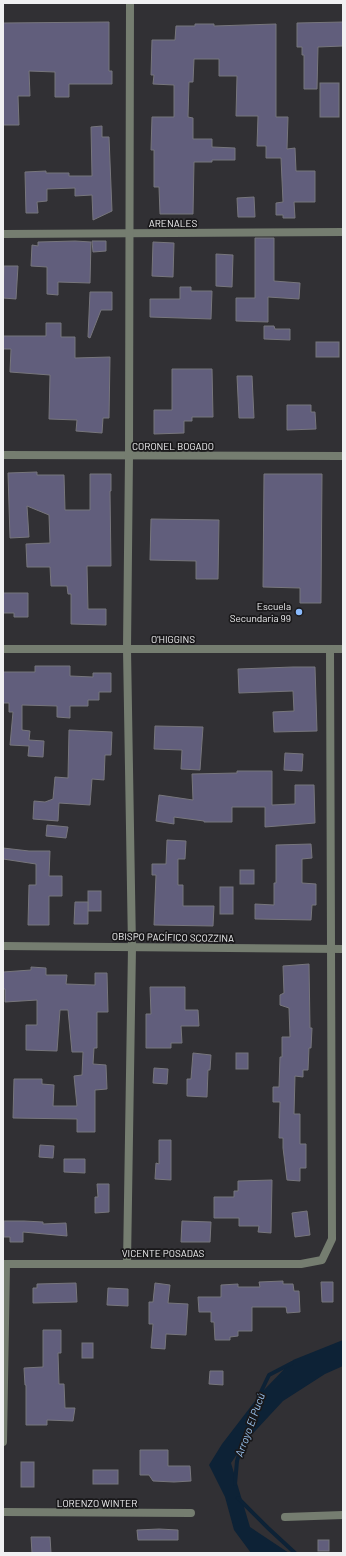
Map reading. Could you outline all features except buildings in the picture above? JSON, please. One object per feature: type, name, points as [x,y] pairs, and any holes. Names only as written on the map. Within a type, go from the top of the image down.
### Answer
[{"type":"street","points":[[127,1263],[132,947],[127,649],[130,3]]},
{"type":"street","name":"ARENALES","points":[[3,234],[343,232]]},
{"type":"street","name":"CORONEL BOGADO","points":[[3,455],[343,456]]},
{"type":"street","name":"O'HIGGINS","points":[[3,649],[343,649]]},
{"type":"street","points":[[330,649],[330,949]]},
{"type":"street","name":"OBISPO PACÍFICO SCOZZINA","points":[[3,946],[343,949]]},
{"type":"street","name":"VICENTE POSADAS","points":[[4,1264],[301,1264],[322,1260],[332,1239],[330,949]]},
{"type":"street","points":[[3,1442],[4,1264]]},
{"type":"street","name":"LORENZO WINTER","points":[[3,1512],[192,1513]]},
{"type":"street","points":[[285,1517],[343,1515]]},
{"type":"water","points":[[343,1340],[343,1366],[325,1374],[283,1401],[246,1441],[231,1463],[250,1527],[289,1553],[251,1553],[234,1530],[225,1497],[209,1465],[222,1444],[262,1392],[293,1360]]},
{"type":"waterway","name":"Arroyo El Pucú","points":[[258,1398],[269,1375],[292,1363]]},
{"type":"waterway","name":"Arroyo El Pucú","points":[[235,1484],[237,1461],[242,1444]]},
{"type":"waterway","name":"Arroyo El Pucú","points":[[238,1498],[295,1553]]},
{"type":"place","name":"Escuela Secundaria 99","points":[[299,612]]}]
